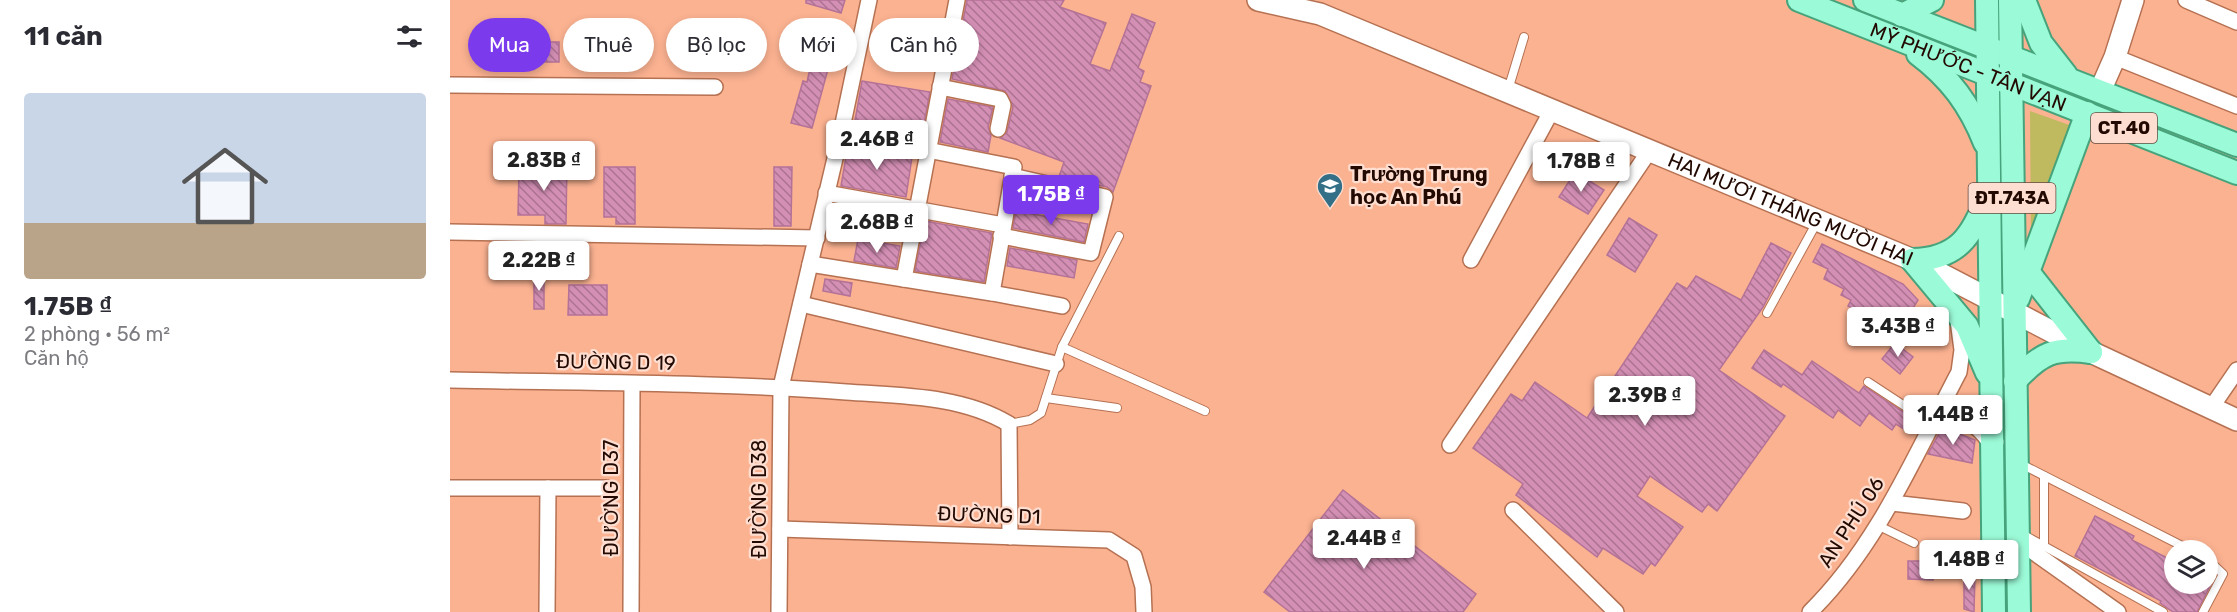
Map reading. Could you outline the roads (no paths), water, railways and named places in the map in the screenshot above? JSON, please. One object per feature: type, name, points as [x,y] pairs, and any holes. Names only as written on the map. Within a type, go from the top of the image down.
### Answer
[{"type":"main road","name":"HAI MƯƠI THÁNG MƯỜI HAI","points":[[1258,0],[1320,14],[1912,260],[2091,352],[2237,420]]},
{"type":"main road","name":"MỸ PHƯỚC - TÂN VẠN","points":[[1799,0],[2237,173]]},
{"type":"main road","name":"MỸ PHƯỚC - TÂN VẠN","points":[[1865,0],[2237,146]]},
{"type":"main road","points":[[1902,15],[1932,0]]},
{"type":"main road","name":"ĐT.743A","points":[[1987,0],[1995,612]]},
{"type":"main road","name":"ĐT.743A","points":[[2010,0],[2019,612]]},
{"type":"main road","points":[[2024,0],[2041,43],[2069,79]]},
{"type":"main road","points":[[2100,91],[2115,57],[2133,0]]},
{"type":"main road","points":[[1898,38],[1943,73],[1967,104],[1990,155]]},
{"type":"main road","points":[[2013,312],[2087,113]]},
{"type":"main road","points":[[1912,260],[1940,256],[1958,247],[1979,220],[1990,189]]},
{"type":"main road","points":[[2012,242],[2028,272],[2091,352]]},
{"type":"main road","points":[[1912,260],[1967,326],[1992,386]]},
{"type":"main road","points":[[2015,381],[2030,365],[2054,352],[2068,349],[2091,352]]},
{"type":"main road","points":[[1933,421],[1942,413],[1971,419],[1993,442]]},
{"type":"street","name":"ĐƯỜNG D38","points":[[779,612],[781,387],[870,0]]},
{"type":"street","points":[[904,279],[957,0]]},
{"type":"street","points":[[2186,0],[2203,3],[2237,22]]},
{"type":"street","points":[[2115,57],[2237,106]]},
{"type":"street","points":[[450,85],[715,87]]},
{"type":"street","points":[[940,87],[1000,99],[1003,105],[998,129]]},
{"type":"street","points":[[1472,260],[1552,110]]},
{"type":"street","points":[[841,133],[1014,167],[992,293]]},
{"type":"street","points":[[1450,445],[1650,150]]},
{"type":"street","points":[[826,193],[917,209],[1091,253],[1105,197],[1012,176]]},
{"type":"street","points":[[450,232],[817,238]]},
{"type":"street","points":[[810,264],[1062,306]]},
{"type":"street","points":[[801,304],[1056,364]]},
{"type":"street","name":"AN PHÚ 06","points":[[1810,612],[1827,595],[1892,503],[1961,364],[1961,336],[1954,311]]},
{"type":"street","points":[[2211,408],[2237,370]]},
{"type":"street","name":"ĐƯỜNG D 19","points":[[450,380],[781,387],[936,398],[998,418],[1009,424]]},
{"type":"street","name":"ĐƯỜNG D37","points":[[631,612],[632,384]]},
{"type":"street","points":[[1009,424],[1010,537]]},
{"type":"street","points":[[450,488],[607,488]]},
{"type":"street","points":[[547,612],[548,488]]},
{"type":"street","points":[[1892,503],[1963,511]]},
{"type":"street","points":[[1513,510],[1616,612]]},
{"type":"street","name":"ĐƯỜNG D1","points":[[780,530],[1109,540],[1134,556],[1143,586],[1144,612]]},
{"type":"street","points":[[2018,536],[2118,612]]},
{"type":"lane","points":[[1508,91],[1524,37]]},
{"type":"lane","points":[[1767,313],[1817,221]]},
{"type":"lane","points":[[1009,424],[1030,420],[1041,413],[1062,347],[1119,236]]},
{"type":"lane","points":[[1062,347],[1205,411]]},
{"type":"lane","points":[[1868,382],[1933,421]]},
{"type":"lane","points":[[1046,399],[1117,408]]},
{"type":"lane","points":[[2016,461],[2170,540]]},
{"type":"lane","points":[[2044,476],[2044,547]]},
{"type":"lane","points":[[1877,525],[1914,543]]},
{"type":"lane","points":[[2018,536],[2044,547],[2163,612]]},
{"type":"lane","points":[[2218,569],[2223,574],[2218,584]]},
{"type":"lane","points":[[2203,612],[2212,594]]},
{"type":"place","name":"Trường Trung học An Phú","points":[[1330,209]]}]
